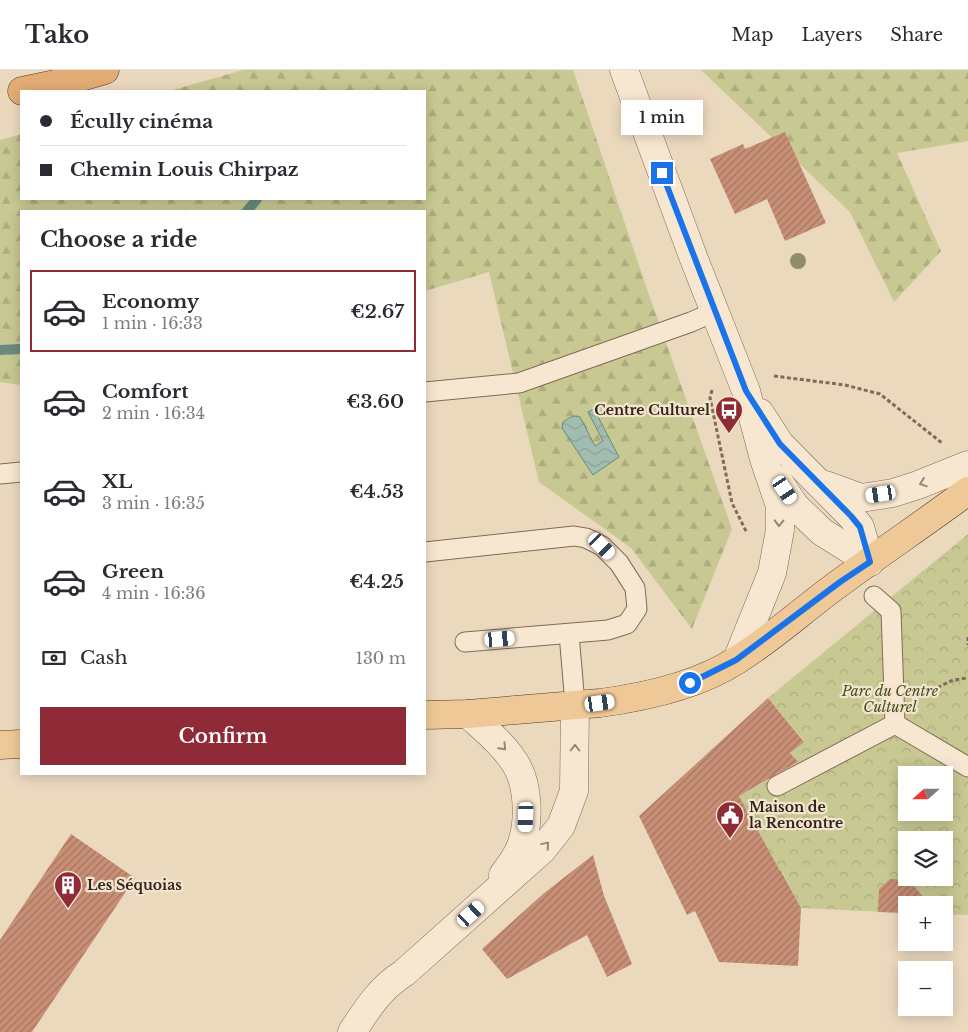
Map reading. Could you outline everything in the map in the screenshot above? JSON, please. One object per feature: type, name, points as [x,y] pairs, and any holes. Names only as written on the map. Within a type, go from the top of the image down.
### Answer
[{"type":"highway","points":[[27,90],[106,70]]},
{"type":"highway","points":[[0,96],[20,91]]},
{"type":"main road","points":[[426,715],[468,714],[622,700],[690,683],[736,660],[840,582],[968,491]]},
{"type":"main road","points":[[0,745],[20,744]]},
{"type":"street","points":[[624,70],[694,259],[746,391],[764,459],[780,506],[780,530],[772,573],[736,660]]},
{"type":"street","points":[[746,391],[780,444],[860,527],[870,562]]},
{"type":"street","points":[[764,459],[795,506],[822,532],[870,562]]},
{"type":"street","points":[[819,483],[861,498],[893,493],[968,465]]},
{"type":"street","points":[[352,1032],[372,1002],[389,982],[404,973],[542,850],[561,826],[574,792],[575,704]]},
{"type":"street","points":[[468,714],[506,750],[515,762],[521,775],[526,806],[522,845],[515,859],[484,902]]},
{"type":"lane","points":[[426,392],[519,383],[691,322],[716,311]]},
{"type":"lane","points":[[0,474],[20,472]]},
{"type":"lane","points":[[426,552],[574,536],[586,538],[602,546],[619,563],[635,588],[637,609],[627,624],[608,630],[465,642]]},
{"type":"lane","points":[[874,596],[891,611],[896,724]]},
{"type":"lane","points":[[569,634],[575,704]]},
{"type":"lane","points":[[896,724],[968,767]]},
{"type":"lane","points":[[777,786],[896,724]]},
{"type":"path","points":[[771,375],[845,385],[880,394],[945,446]]},
{"type":"path","points":[[968,637],[968,645]]},
{"type":"path","points":[[911,700],[953,680],[968,678]]},
{"type":"green space","points":[[243,70],[573,70],[646,286],[732,529],[692,629],[631,548],[539,482],[489,272],[426,291],[426,210],[20,210],[20,385],[0,382],[0,140],[20,134],[20,200],[426,200],[426,90],[173,90]]},
{"type":"green space","points":[[701,70],[968,70],[968,141],[897,153],[941,251],[894,302],[850,212]]},
{"type":"green space","name":"Parc du Centre Culturel","points":[[968,534],[968,915],[953,914],[953,896],[898,896],[898,913],[801,908],[782,871],[774,874],[775,862],[739,796],[798,763],[790,753],[804,741],[768,698]]},
{"type":"water","points":[[594,409],[619,457],[593,475],[562,428],[563,422],[569,418],[573,416],[580,417],[595,446],[603,441],[588,412]]},
{"type":"building","points":[[785,132],[826,223],[785,241],[767,199],[735,214],[710,159],[743,144],[745,149]]},
{"type":"building","points":[[768,698],[804,742],[790,753],[798,762],[739,796],[801,908],[798,966],[719,962],[695,911],[687,915],[639,816]]},
{"type":"building","name":"Les Séquoias","points":[[71,834],[135,878],[32,1032],[0,1032],[0,940]]},
{"type":"building","points":[[593,855],[604,896],[632,964],[607,977],[587,935],[507,979],[482,949],[543,894]]},
{"type":"building","points":[[890,879],[898,879],[898,886],[914,886],[922,896],[898,896],[898,913],[878,912],[879,889]]},
{"type":"waterway","points":[[248,210],[256,200]]},
{"type":"waterway","points":[[0,350],[20,349]]},
{"type":"place","name":"Centre Culturel","points":[[729,434]]},
{"type":"place","name":"Maison de la Rencontre","points":[[730,839]]},
{"type":"place","name":"Les Séquoias","points":[[68,909]]},
{"type":"route","points":[[662,173],[746,391],[780,444],[860,527],[870,562],[840,582],[736,660],[690,683]]}]
